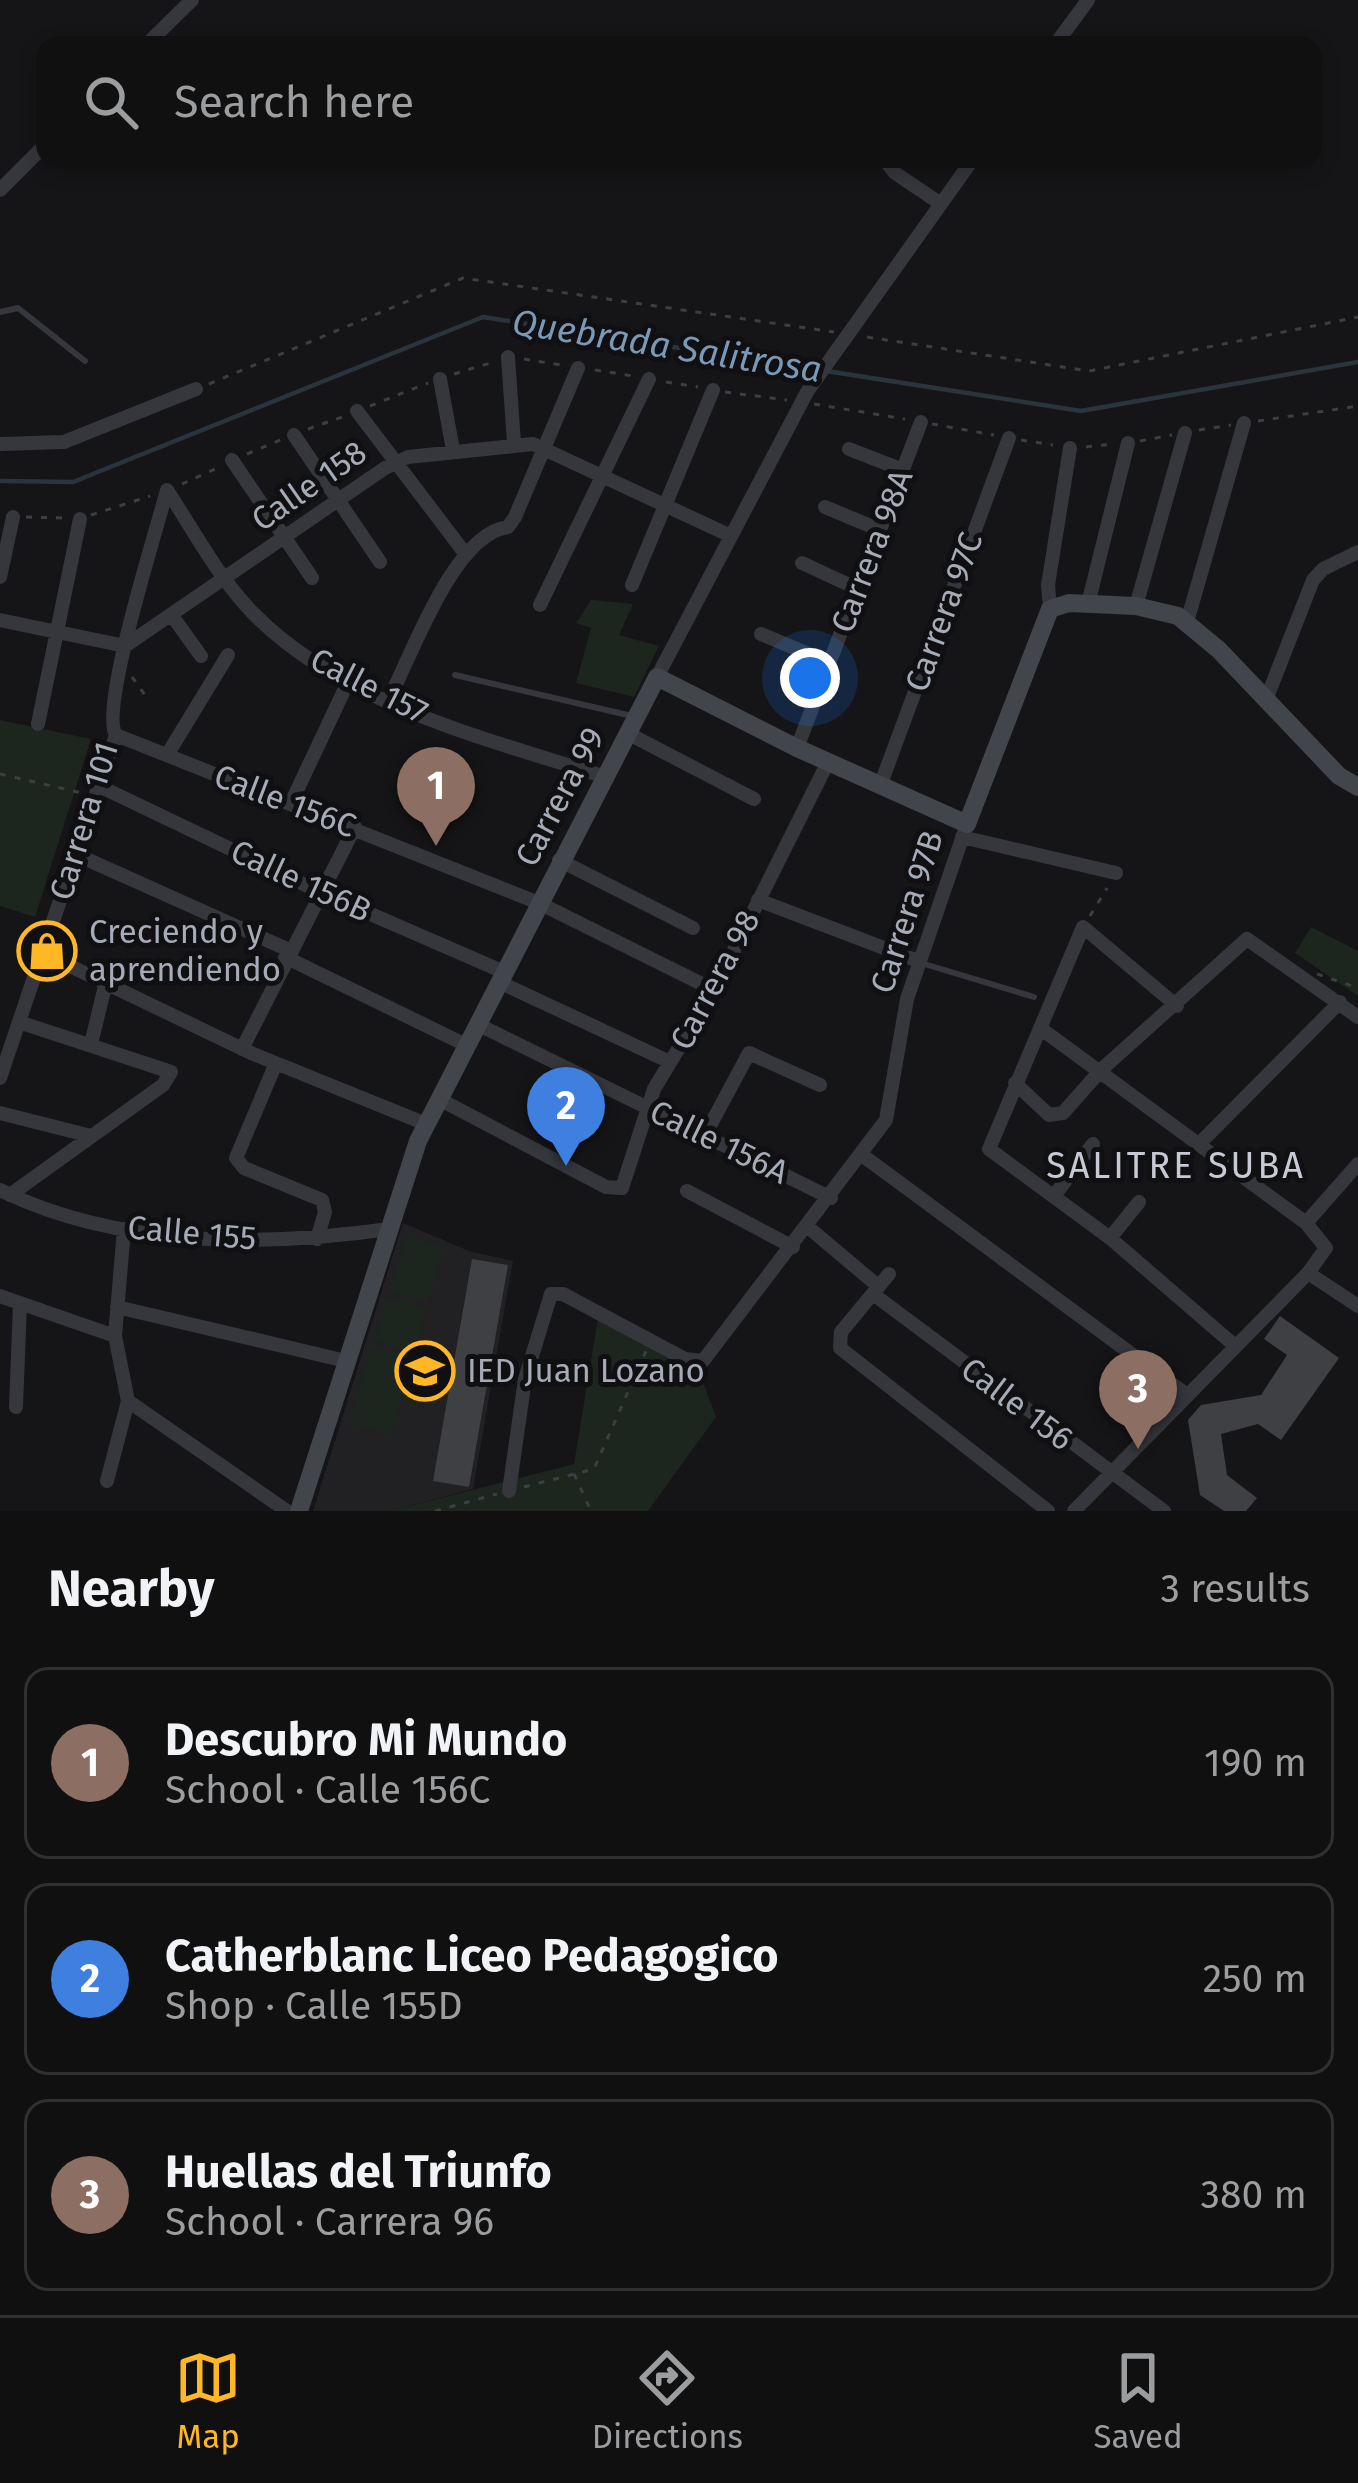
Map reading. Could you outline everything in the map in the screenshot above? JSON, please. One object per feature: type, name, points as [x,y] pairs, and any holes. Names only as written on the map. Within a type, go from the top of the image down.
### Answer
[{"type":"street","points":[[155,36],[192,0]]},
{"type":"street","points":[[1062,36],[1088,0]]},
{"type":"street","points":[[0,190],[36,154]]},
{"type":"street","points":[[891,168],[940,204]]},
{"type":"street","name":"Carrera 99","points":[[299,1511],[426,1124],[602,776],[805,397],[966,168]]},
{"type":"street","points":[[508,357],[514,443]]},
{"type":"street","points":[[389,699],[464,552],[489,530],[508,527],[578,368]]},
{"type":"street","points":[[440,379],[453,450]]},
{"type":"street","points":[[540,604],[649,379]]},
{"type":"street","points":[[0,444],[64,442],[196,389]]},
{"type":"street","points":[[632,585],[713,390]]},
{"type":"street","points":[[357,411],[464,552]]},
{"type":"street","name":"Carrera 98A","points":[[797,748],[921,422]]},
{"type":"street","points":[[1187,622],[1244,423]]},
{"type":"street","points":[[1136,606],[1185,433]]},
{"type":"street","points":[[294,435],[380,562]]},
{"type":"street","name":"Carrera 97C","points":[[880,786],[1009,438]]},
{"type":"street","name":"Calle 158","points":[[125,646],[395,463],[453,450],[514,443],[544,448],[731,536]]},
{"type":"street","points":[[1088,604],[1128,443]]},
{"type":"street","name":"Carrera 97B","points":[[652,1337],[693,1362],[713,1353],[886,1120],[895,1094],[907,999],[918,961],[1050,609],[1048,585],[1070,448]]},
{"type":"street","points":[[849,449],[903,470]]},
{"type":"street","points":[[232,460],[312,578]]},
{"type":"street","name":"Calle 157","points":[[167,490],[226,580],[285,641],[349,680],[445,725],[602,776]]},
{"type":"street","name":"Carrera 101","points":[[0,1078],[116,736],[110,722],[125,646],[167,490]]},
{"type":"street","points":[[825,506],[880,530]]},
{"type":"street","points":[[0,577],[14,517]]},
{"type":"street","points":[[38,724],[80,519]]},
{"type":"street","points":[[1266,700],[1313,580],[1337,560],[1358,551]]},
{"type":"street","points":[[802,563],[858,589]]},
{"type":"street","points":[[1050,609],[1088,604],[1136,606],[1187,622],[1339,776],[1358,787]]},
{"type":"street","points":[[173,617],[201,656]]},
{"type":"street","points":[[0,620],[125,646]]},
{"type":"street","points":[[761,634],[830,663]]},
{"type":"street","points":[[167,755],[227,655]]},
{"type":"street","points":[[657,677],[964,830],[1116,873]]},
{"type":"street","points":[[291,802],[349,680]]},
{"type":"street","points":[[631,725],[754,799]]},
{"type":"street","name":"Calle 156C","points":[[116,736],[539,903],[714,990]]},
{"type":"street","name":"Carrera 98","points":[[439,1099],[606,1187],[615,1190],[626,1183],[647,1106],[714,990],[827,762]]},
{"type":"street","name":"Calle 156B","points":[[98,791],[502,977],[670,1063]]},
{"type":"street","points":[[242,1048],[355,827]]},
{"type":"street","points":[[75,854],[466,1045]]},
{"type":"street","points":[[560,860],[693,928]]},
{"type":"street","points":[[758,900],[918,961]]},
{"type":"street","points":[[1177,1006],[1083,927],[988,1142],[994,1153],[1110,1238],[1234,1345]]},
{"type":"street","points":[[1015,1083],[1049,1115],[1063,1113],[1101,1070],[1177,1006],[1241,940],[1256,941],[1358,1017]]},
{"type":"street","points":[[43,953],[242,1048],[426,1124]]},
{"type":"street","points":[[91,1044],[105,986]]},
{"type":"street","points":[[1200,1143],[1340,1002]]},
{"type":"street","points":[[5,1193],[163,1085],[171,1072],[19,1022]]},
{"type":"street","name":"Calle 156A","points":[[477,1024],[831,1198]]},
{"type":"street","points":[[1040,1028],[1306,1223],[1326,1248],[1309,1273],[1075,1510]]},
{"type":"street","points":[[705,1135],[748,1053],[820,1085]]},
{"type":"street","points":[[276,1063],[238,1150],[244,1168],[322,1200],[325,1212],[316,1239]]},
{"type":"street","points":[[0,1114],[91,1136]]},
{"type":"street","points":[[1054,1196],[1094,1144]]},
{"type":"street","points":[[862,1155],[1186,1395]]},
{"type":"street","points":[[1306,1223],[1358,1164]]},
{"type":"street","points":[[687,1191],[793,1247]]},
{"type":"street","name":"Calle 155","points":[[5,1193],[124,1229],[229,1239],[316,1239],[389,1229]]},
{"type":"street","points":[[1110,1238],[1139,1202]]},
{"type":"street","name":"Calle 156","points":[[808,1227],[875,1290],[1164,1511]]},
{"type":"street","points":[[107,1480],[128,1401],[115,1336],[124,1229]]},
{"type":"street","points":[[1309,1273],[1358,1306]]},
{"type":"street","points":[[889,1274],[841,1332],[839,1348],[1048,1511]]},
{"type":"street","points":[[509,1491],[534,1347],[548,1299],[563,1294],[652,1337]]},
{"type":"street","points":[[0,1296],[115,1336]]},
{"type":"street","points":[[16,1407],[20,1303]]},
{"type":"street","points":[[117,1307],[346,1361]]},
{"type":"street","points":[[128,1401],[287,1511]]},
{"type":"lane","points":[[0,312],[18,308],[86,362]]},
{"type":"lane","points":[[455,675],[631,725]]},
{"type":"lane","points":[[918,961],[1034,997]]},
{"type":"path","points":[[196,389],[463,278],[843,340],[1089,371],[1358,317]]},
{"type":"path","points":[[14,517],[80,519],[167,490],[294,435],[508,357],[713,390],[805,397],[1070,448],[1358,406]]},
{"type":"path","points":[[0,773],[98,791]]},
{"type":"path","points":[[1083,927],[1116,873]]},
{"type":"path","points":[[1312,980],[1320,970],[1358,988]]},
{"type":"path","points":[[435,1511],[594,1469],[652,1337]]},
{"type":"path","points":[[574,1474],[591,1511]]},
{"type":"shaded area","points":[[591,600],[633,604],[619,635],[659,646],[634,697],[576,683],[591,628],[576,623]]},
{"type":"shaded area","points":[[0,720],[91,739],[35,917],[0,906]]},
{"type":"shaded area","points":[[1311,927],[1358,951],[1358,996],[1295,953]]},
{"type":"shaded area","name":"IED Juan Lozano","points":[[403,1223],[469,1251],[513,1261],[473,1489],[390,1511],[313,1511]]},
{"type":"shaded area","points":[[406,1236],[444,1247],[428,1303],[390,1292]]},
{"type":"shaded area","points":[[387,1297],[427,1308],[414,1352],[375,1341]]},
{"type":"shaded area","points":[[598,1318],[700,1374],[716,1417],[648,1511],[390,1511],[574,1464]]},
{"type":"shaded area","points":[[372,1345],[413,1357],[390,1436],[349,1424]]},
{"type":"building","points":[[472,1259],[508,1265],[469,1487],[433,1481]]},
{"type":"building","points":[[1280,1316],[1339,1358],[1281,1440],[1258,1424],[1221,1434],[1227,1475],[1257,1498],[1246,1511],[1224,1511],[1200,1495],[1188,1420],[1201,1405],[1261,1395],[1287,1355],[1264,1339]]},
{"type":"waterway","name":"Quebrada Salitrosa","points":[[0,481],[73,482],[483,317],[1081,411],[1358,362]]},
{"type":"place","name":"Descubro Mi Mundo","points":[[436,846]]},
{"type":"place","name":"Creciendo y aprendiendo","points":[[47,951]]},
{"type":"place","name":"Catherblanc Liceo Pedagogico","points":[[566,1166]]},
{"type":"place","name":"IED Juan Lozano","points":[[425,1371]]},
{"type":"place","name":"Huellas del Triunfo","points":[[1138,1449]]},
{"type":"district","name":"SALITRE SUBA","points":[[1176,1166]]}]
